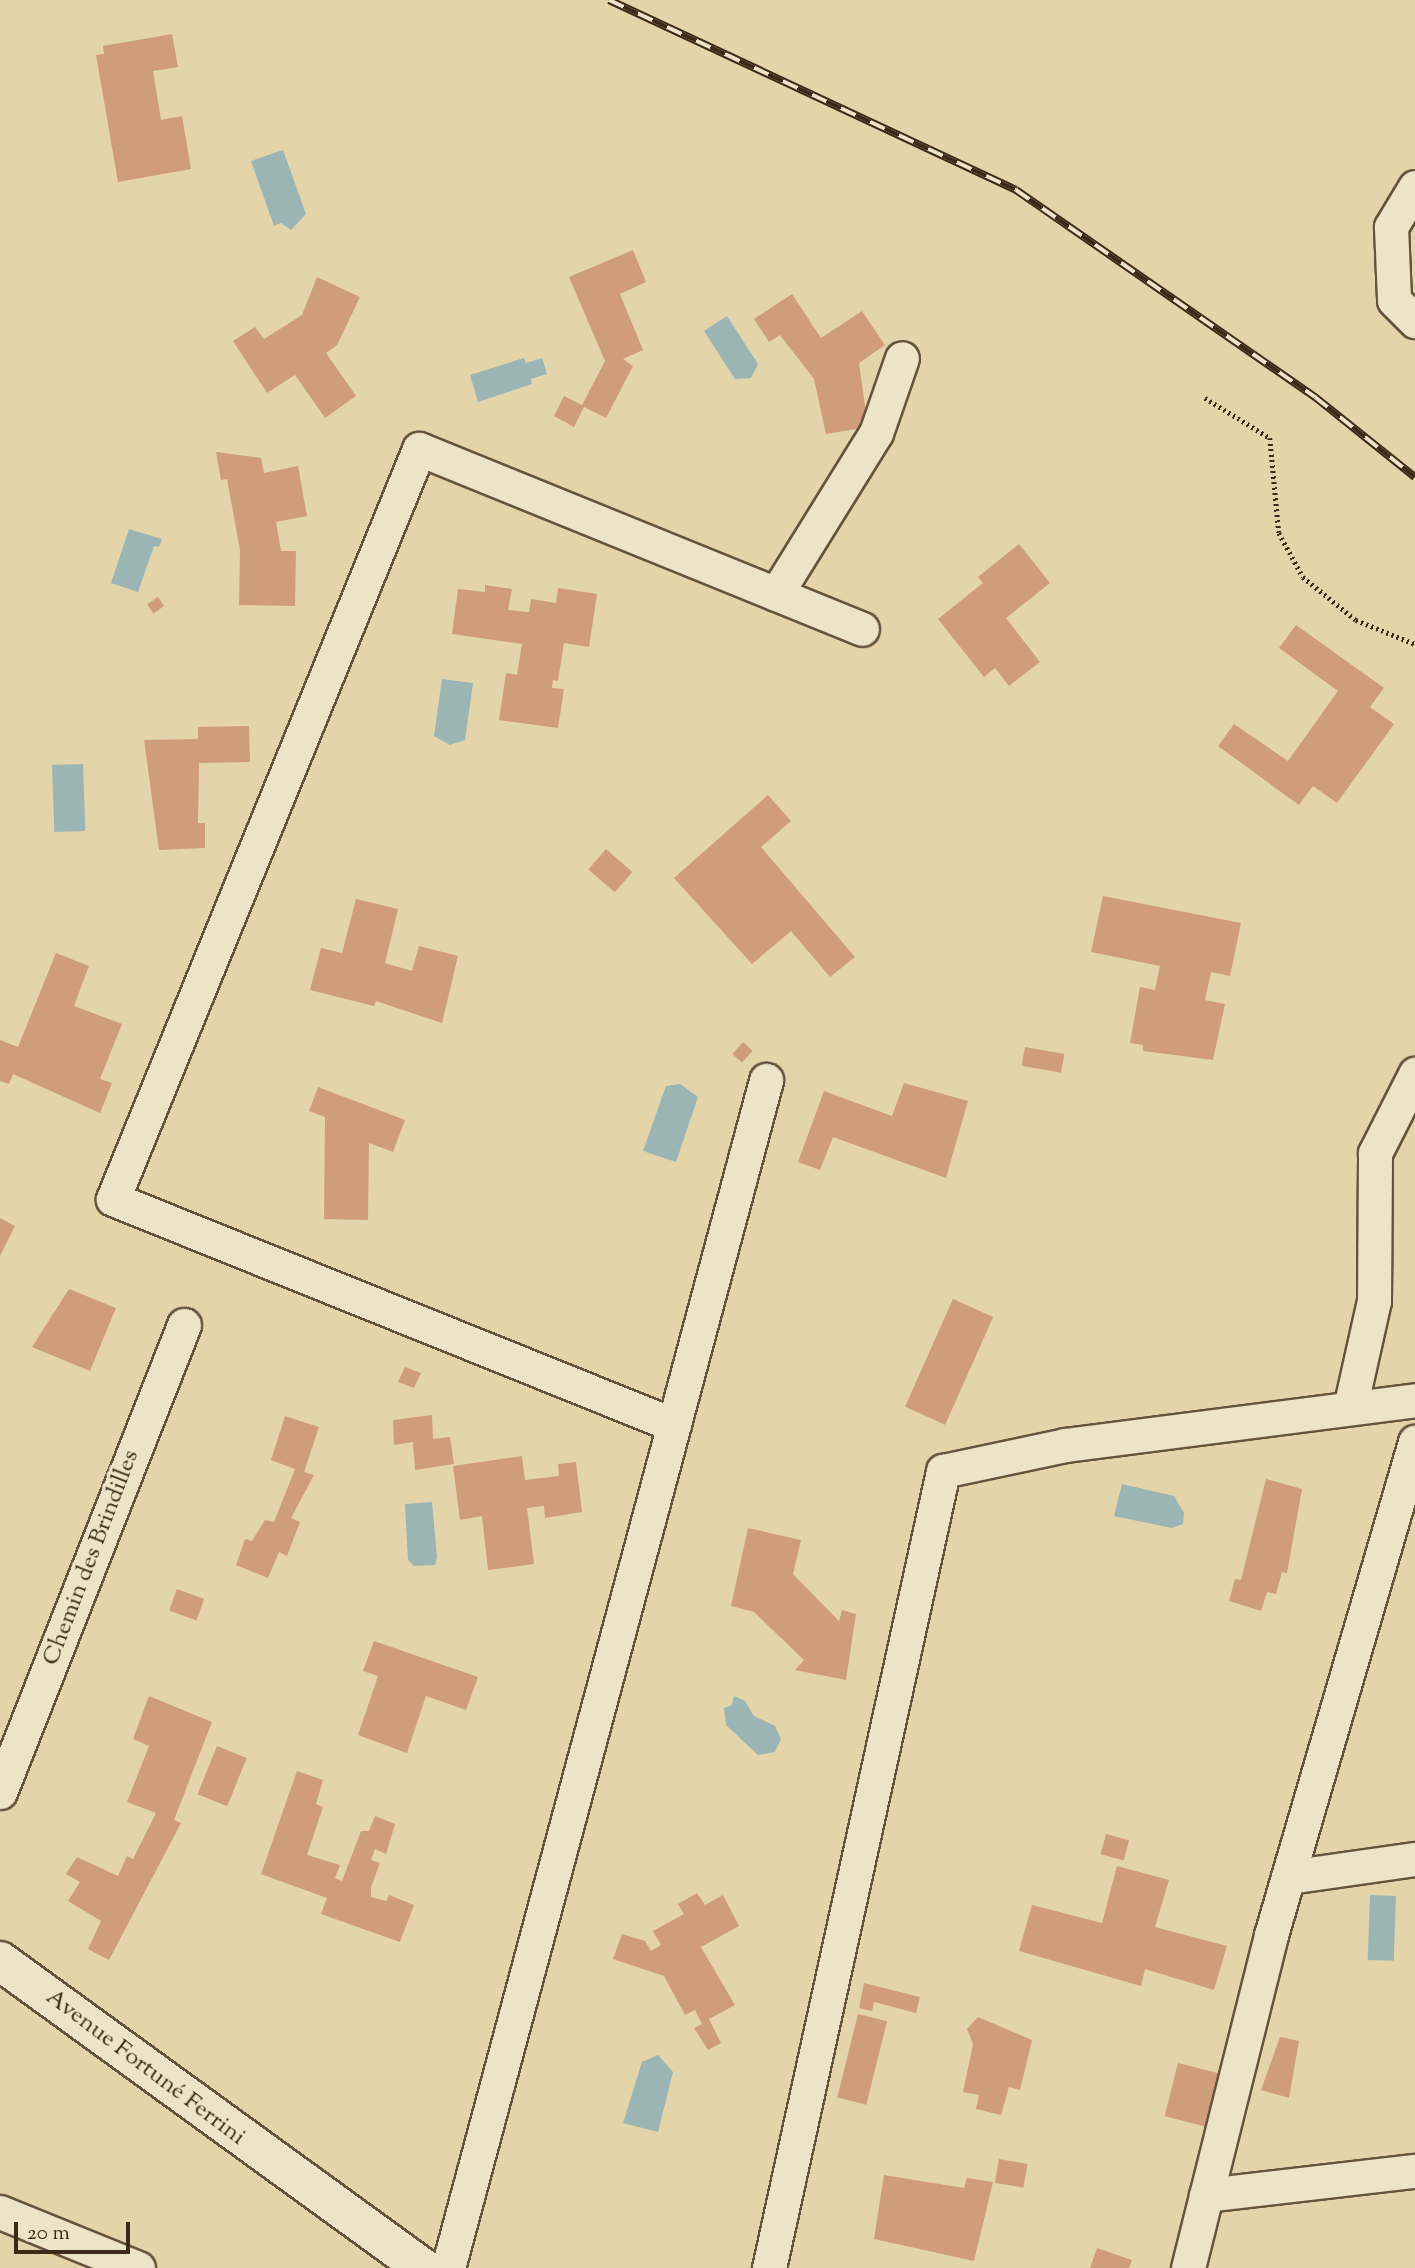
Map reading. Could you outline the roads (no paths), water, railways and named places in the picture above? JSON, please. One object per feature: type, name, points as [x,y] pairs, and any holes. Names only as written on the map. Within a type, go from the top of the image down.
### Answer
[{"type":"main road","name":"Avenue Fortuné Ferrini","points":[[0,1961],[289,2175],[423,2268]]},
{"type":"main road","name":"Avenue Fortuné Ferrini","points":[[0,1993],[289,2175]]},
{"type":"street","points":[[1415,187],[1391,227],[1394,300],[1415,321]]},
{"type":"street","points":[[776,594],[876,433],[902,358]]},
{"type":"street","points":[[674,1425],[113,1199],[419,449],[862,629]]},
{"type":"street","points":[[1350,1408],[1374,1301],[1375,1153],[1415,1074]]},
{"type":"street","points":[[449,2268],[766,1080]]},
{"type":"street","name":"Chemin des Brindilles","points":[[0,1792],[184,1325]]},
{"type":"street","points":[[769,2268],[943,1471],[1065,1445],[1415,1399]]},
{"type":"street","points":[[1188,2268],[1288,1877],[1415,1441]]},
{"type":"street","points":[[1288,1877],[1415,1859]]},
{"type":"street","points":[[1206,2195],[1415,2171]]},
{"type":"street","points":[[0,2212],[138,2268]]},
{"type":"water","points":[[283,150],[306,214],[291,230],[281,223],[274,226],[251,161]]},
{"type":"water","points":[[727,316],[758,364],[751,378],[735,379],[704,331]]},
{"type":"water","points":[[524,358],[526,363],[542,358],[547,374],[531,379],[532,384],[478,402],[470,375]]},
{"type":"water","points":[[129,529],[162,539],[159,547],[154,546],[138,592],[111,583]]},
{"type":"water","points":[[442,679],[473,683],[465,740],[450,745],[434,736]]},
{"type":"water","points":[[83,764],[85,831],[54,832],[52,765]]},
{"type":"water","points":[[680,1084],[698,1097],[676,1162],[643,1151],[666,1086]]},
{"type":"water","points":[[1122,1484],[1174,1496],[1184,1513],[1183,1524],[1172,1528],[1114,1516]]},
{"type":"water","points":[[432,1502],[437,1557],[435,1565],[414,1566],[408,1560],[405,1504]]},
{"type":"water","points":[[734,1696],[745,1701],[754,1716],[775,1726],[781,1739],[775,1752],[758,1755],[726,1725],[724,1708],[732,1705]]},
{"type":"water","points":[[1370,1895],[1396,1896],[1394,1961],[1368,1960]]},
{"type":"water","points":[[658,2055],[673,2072],[658,2132],[623,2123],[642,2062]]},
{"type":"railway","points":[[609,0],[1016,190],[1315,397],[1415,477]]}]
